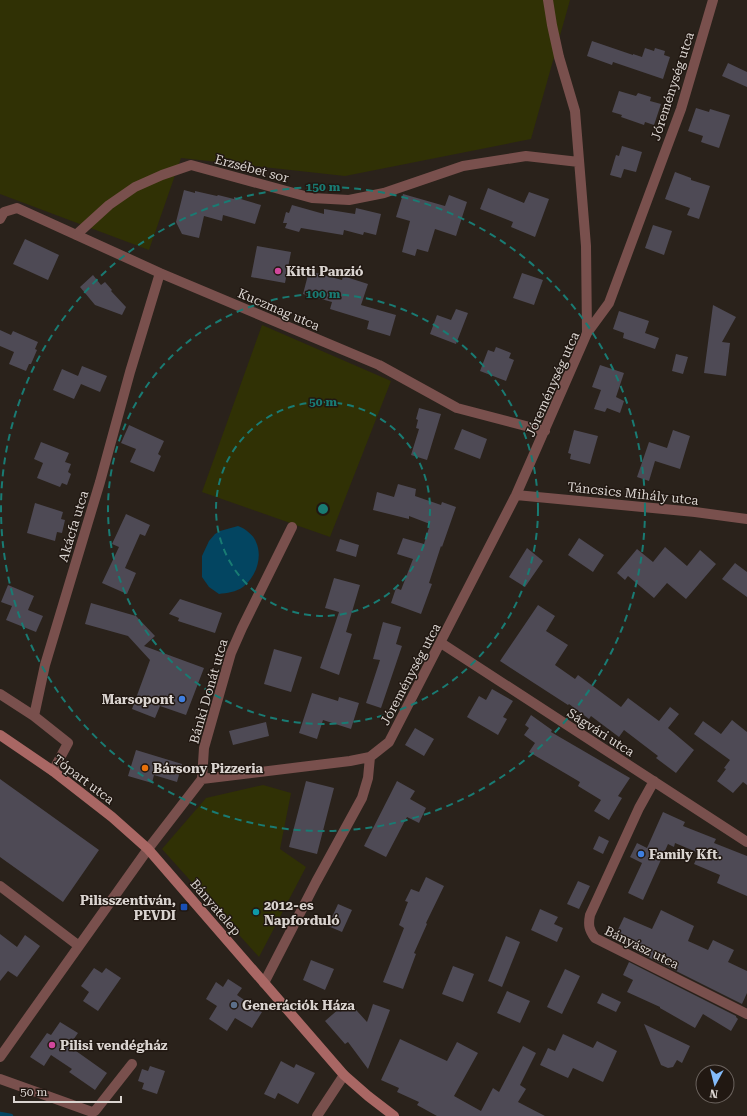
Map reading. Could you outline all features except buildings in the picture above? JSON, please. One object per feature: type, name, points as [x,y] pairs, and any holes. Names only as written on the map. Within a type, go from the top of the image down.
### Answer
[{"type":"main road","name":"Tópart utca","points":[[0,735],[53,771],[112,817],[148,849]]},
{"type":"main road","name":"Bányatelep","points":[[148,849],[344,1075],[394,1116]]},
{"type":"street","points":[[548,0],[559,57],[575,111],[586,246],[587,333]]},
{"type":"street","name":"Jóreménység utca","points":[[202,779],[350,761],[370,757],[389,742],[516,495],[587,333],[609,303],[681,110],[713,0]]},
{"type":"street","name":"Erzsébet sor","points":[[76,235],[108,205],[134,187],[191,165],[312,198],[349,200],[384,193],[463,166],[526,156],[579,162]]},
{"type":"street","name":"Kuczmag utca","points":[[2,215],[17,208],[160,273],[379,365],[457,408],[545,430]]},
{"type":"street","name":"Akácfa utca","points":[[34,716],[45,665],[100,482],[130,372],[160,273]]},
{"type":"street","name":"Táncsics Mihály utca","points":[[516,495],[695,512],[747,519]]},
{"type":"street","name":"Bánki Donát utca","points":[[202,779],[204,748],[231,653],[292,527]]},
{"type":"street","name":"Ságvári utca","points":[[441,643],[747,842]]},
{"type":"street","points":[[0,694],[34,716],[68,743],[53,771]]},
{"type":"street","points":[[264,983],[316,882],[362,798],[368,778],[370,757]]},
{"type":"street","points":[[0,1057],[148,849],[202,779]]},
{"type":"street","name":"Bányász utca","points":[[654,781],[639,808],[590,915],[588,924],[590,932],[595,938],[747,1014]]},
{"type":"street","points":[[0,886],[79,946]]},
{"type":"street","points":[[0,1079],[92,1112],[95,1111],[132,1064]]},
{"type":"street","points":[[318,1116],[344,1075]]},
{"type":"shaded area","points":[[0,0],[570,0],[531,139],[345,176],[181,158],[149,250],[0,194]]},
{"type":"shaded area","points":[[262,325],[391,381],[330,537],[202,492]]},
{"type":"shaded area","points":[[263,785],[291,793],[280,849],[306,867],[259,957],[162,849],[206,798]]},
{"type":"water","points":[[238,526],[243,528],[255,539],[259,554],[257,566],[252,578],[243,587],[228,593],[219,594],[209,587],[202,577],[202,556],[209,541],[215,534]]},
{"type":"waterway","points":[[0,1114],[11,1116]]},
{"type":"place","name":"Kitti Panzió","points":[[278,271]]},
{"type":"place","name":"Marsopont","points":[[182,699]]},
{"type":"place","name":"Bársony Pizzeria","points":[[145,768]]},
{"type":"place","name":"Family Kft.","points":[[641,854]]},
{"type":"place","name":"Pilisszentiván, PEVDI","points":[[184,907]]},
{"type":"place","name":"2012-es Napforduló","points":[[256,912]]},
{"type":"place","name":"Generációk Háza","points":[[234,1005]]},
{"type":"place","name":"Pilisi vendégház","points":[[52,1045]]}]
